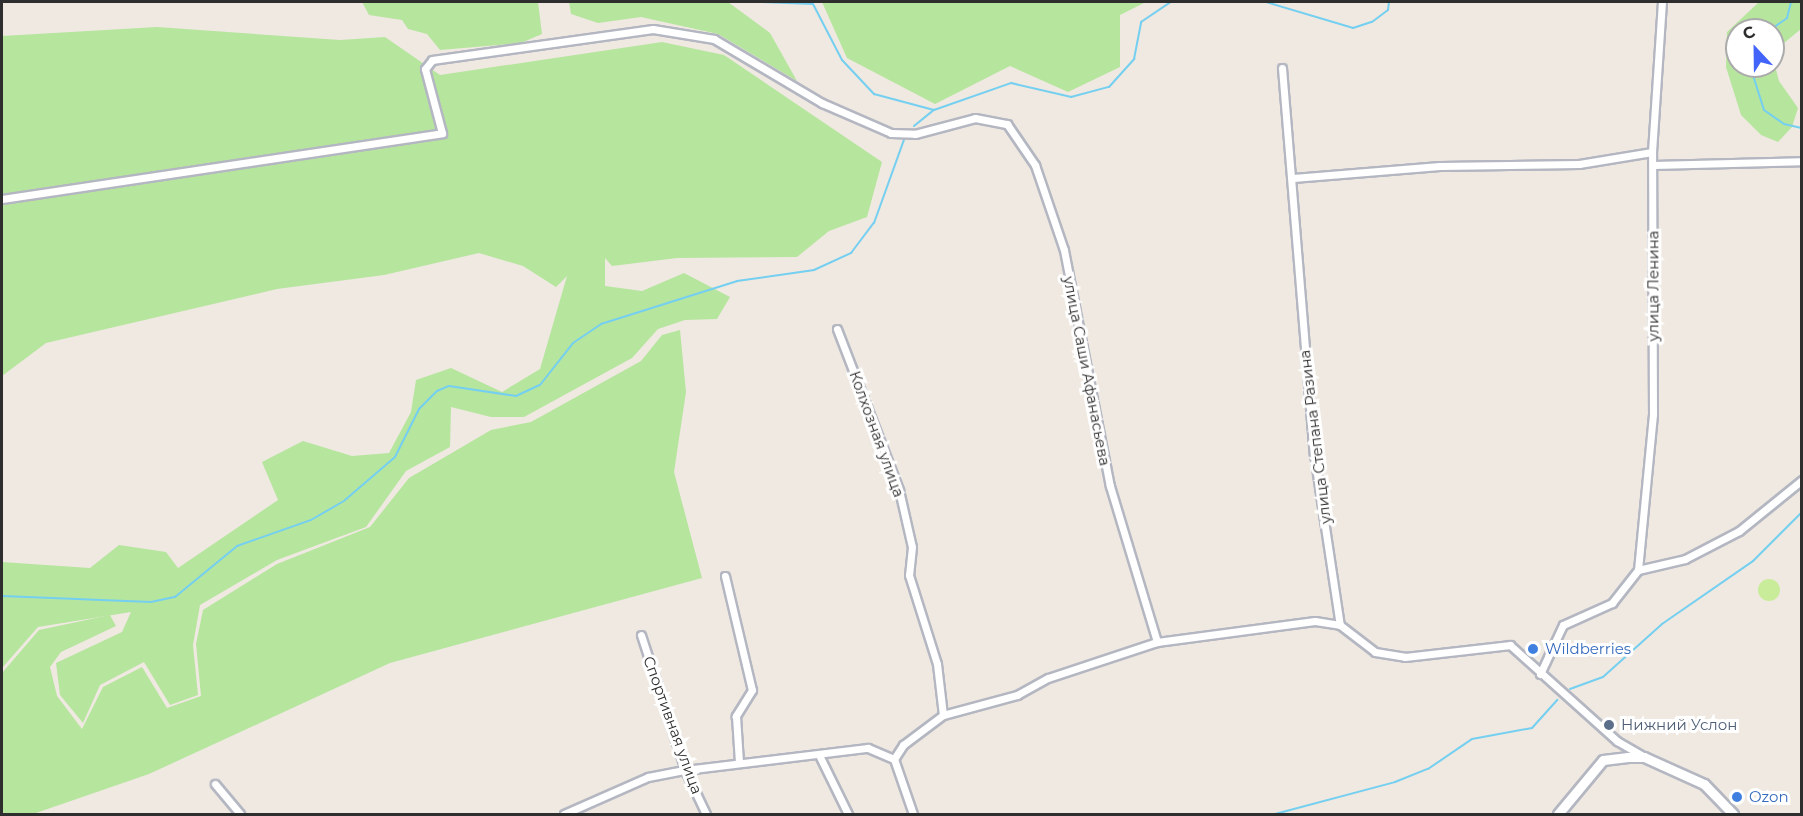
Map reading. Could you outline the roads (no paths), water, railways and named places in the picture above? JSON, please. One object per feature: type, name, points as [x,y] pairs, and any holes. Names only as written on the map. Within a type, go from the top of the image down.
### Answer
[{"type":"street","name":"улица Ленина","points":[[1638,570],[1653,414],[1652,152],[1662,2]]},
{"type":"street","name":"улица Саши Афанасьева","points":[[2,199],[442,133],[425,69],[432,60],[653,29],[714,39],[822,103],[891,133],[915,134],[992,118],[1007,124],[1028,151],[1064,250],[1110,486],[1157,642]]},
{"type":"street","name":"улица Степана Разина","points":[[1282,68],[1293,178],[1314,454],[1340,625]]},
{"type":"street","points":[[1293,178],[1440,166],[1579,164],[1652,152]]},
{"type":"street","points":[[1653,165],[1802,161]]},
{"type":"street","name":"Колхозная улица","points":[[837,329],[899,490],[912,548],[909,575],[937,664],[943,715]]},
{"type":"street","points":[[1540,674],[1563,625],[1612,603],[1638,570],[1685,559],[1738,531],[1802,480]]},
{"type":"street","points":[[725,576],[752,690],[736,716],[739,762]]},
{"type":"street","points":[[894,759],[903,745],[943,715],[1017,695],[1048,678],[1157,642],[1316,621],[1340,625],[1375,652],[1405,657],[1510,645],[1617,741],[1644,757],[1713,790],[1733,814]]},
{"type":"street","name":"Спортивная улица","points":[[640,635],[685,770],[706,814]]},
{"type":"street","points":[[564,814],[648,777],[739,762],[820,757],[868,748],[894,759],[913,814]]},
{"type":"street","points":[[820,757],[848,814]]},
{"type":"street","points":[[1558,814],[1604,760],[1644,757]]},
{"type":"street","points":[[215,784],[240,814]]},
{"type":"waterway","points":[[761,2],[813,4],[842,60],[874,94],[934,110],[1011,83],[1071,97],[1109,87],[1134,59],[1141,22],[1171,2]]},
{"type":"waterway","points":[[1266,2],[1353,28],[1372,22],[1388,10],[1389,2]]},
{"type":"waterway","points":[[1785,19],[1791,2]]},
{"type":"waterway","points":[[1754,78],[1764,110],[1784,124],[1802,128]]},
{"type":"waterway","points":[[914,126],[934,110]]},
{"type":"waterway","points":[[2,596],[151,602],[175,597],[237,546],[311,520],[345,500],[395,457],[419,409],[437,391],[449,386],[516,396],[540,385],[573,343],[601,324],[737,281],[814,270],[851,253],[874,223],[905,137]]},
{"type":"waterway","points":[[1570,689],[1603,677],[1662,624],[1753,561],[1802,512]]},
{"type":"waterway","points":[[1275,814],[1395,782],[1428,769],[1472,739],[1532,728],[1557,700]]},
{"type":"place","name":"Wildberries","points":[[1533,649]]},
{"type":"place","name":"Нижний Услон","points":[[1609,725]]},
{"type":"place","name":"Ozon","points":[[1737,797]]}]
